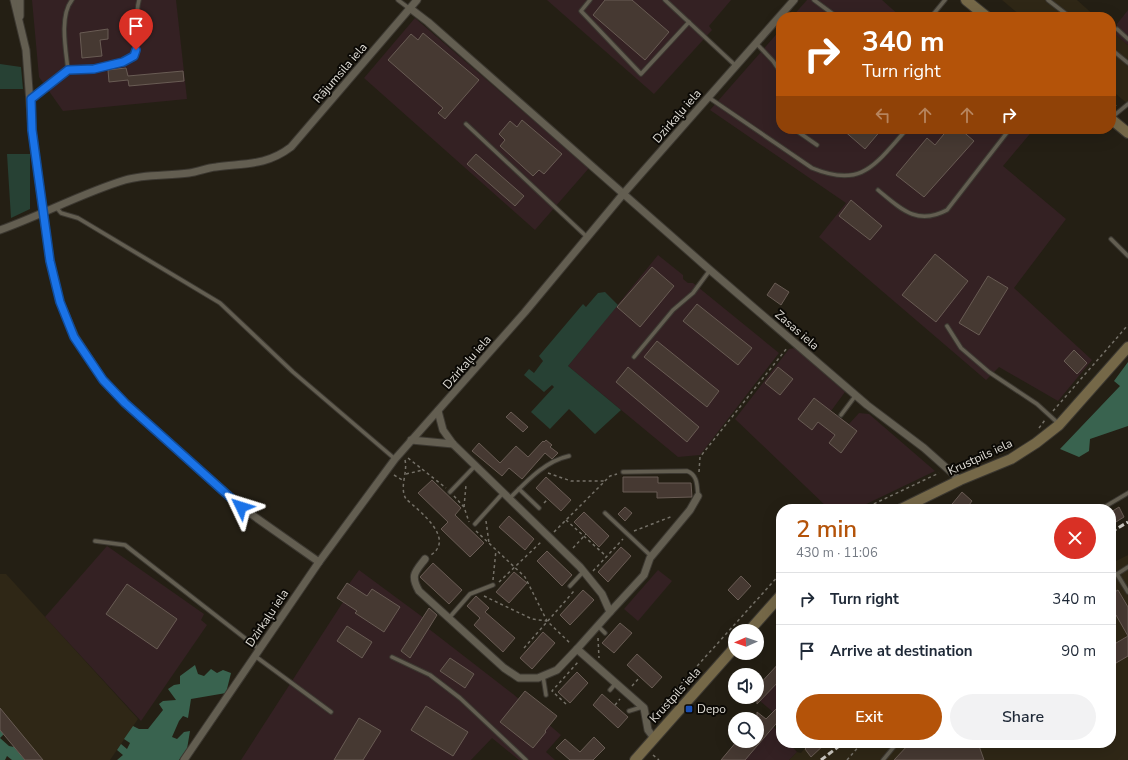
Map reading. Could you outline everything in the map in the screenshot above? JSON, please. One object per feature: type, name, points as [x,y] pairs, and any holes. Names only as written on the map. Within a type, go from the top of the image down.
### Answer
[{"type":"main road","points":[[966,0],[981,12]]},
{"type":"main road","points":[[1116,122],[1128,133]]},
{"type":"main road","name":"Krustpils iela","points":[[911,504],[960,480],[1011,459],[1059,425],[1128,347]]},
{"type":"main road","points":[[755,624],[776,601]]},
{"type":"main road","name":"Krustpils iela","points":[[635,760],[728,655]]},
{"type":"street","points":[[14,0],[21,24],[26,50],[31,99],[32,130],[42,213],[50,261],[60,302],[74,337],[103,380],[166,440],[241,507],[319,562]]},
{"type":"street","points":[[20,0],[21,24]]},
{"type":"street","name":"Rājumsila iela","points":[[56,206],[82,195],[126,180],[191,173],[213,167],[261,162],[277,157],[291,147],[417,0]]},
{"type":"street","name":"Dzirkaļu iela","points":[[783,12],[794,0]]},
{"type":"street","name":"Zasas iela","points":[[410,9],[428,22],[710,270],[856,395],[924,448],[960,480]]},
{"type":"street","name":"Dzirkaļu iela","points":[[184,760],[319,562],[395,459],[525,312],[624,193],[776,20]]},
{"type":"street","points":[[0,230],[56,206]]},
{"type":"street","points":[[438,411],[443,430],[453,444],[583,572],[602,594],[610,612]]},
{"type":"street","points":[[411,440],[453,444]]},
{"type":"street","points":[[425,559],[415,573],[413,581],[419,591],[504,668],[519,678],[543,676],[557,670],[644,575],[651,556],[686,515],[698,496]]},
{"type":"street","points":[[577,649],[642,707],[646,714],[648,730],[654,738]]},
{"type":"lane","points":[[68,70],[64,40],[65,17],[67,7],[72,0]]},
{"type":"lane","points":[[398,0],[410,9]]},
{"type":"lane","points":[[590,0],[580,11],[641,74],[688,22]]},
{"type":"lane","points":[[665,0],[736,66]]},
{"type":"lane","points":[[814,0],[830,12]]},
{"type":"lane","points":[[935,12],[945,0]]},
{"type":"lane","points":[[1048,0],[1064,12]]},
{"type":"lane","points":[[31,99],[68,70],[94,69],[123,62],[134,56],[136,50],[137,1]]},
{"type":"lane","points":[[1117,29],[1128,39]]},
{"type":"lane","points":[[756,43],[776,66]]},
{"type":"lane","points":[[1116,53],[1128,63]]},
{"type":"lane","points":[[708,97],[812,168],[830,176],[863,174],[876,163],[902,134]]},
{"type":"lane","points":[[1116,114],[1128,104]]},
{"type":"lane","points":[[466,124],[587,237]]},
{"type":"lane","points":[[801,134],[817,145]]},
{"type":"lane","points":[[878,190],[902,210],[914,215],[926,217],[936,215],[947,210],[1006,134]]},
{"type":"lane","points":[[56,206],[61,212],[78,218],[220,303],[293,372],[395,459]]},
{"type":"lane","points":[[1111,239],[1128,256]]},
{"type":"lane","points":[[634,358],[673,310],[693,293],[710,270]]},
{"type":"lane","points":[[946,326],[961,348],[989,372],[1037,404],[1059,425]]},
{"type":"lane","points":[[841,415],[856,395]]},
{"type":"lane","points":[[509,499],[548,465],[560,458],[569,456]]},
{"type":"lane","points":[[450,492],[475,466]]},
{"type":"lane","points":[[623,472],[686,471],[692,473],[697,481],[698,496]]},
{"type":"lane","points":[[519,489],[539,508]]},
{"type":"lane","points":[[472,526],[503,493]]},
{"type":"lane","points":[[1109,504],[1128,493]]},
{"type":"lane","points":[[606,513],[651,556]]},
{"type":"lane","points":[[95,542],[125,545],[260,649]]},
{"type":"lane","points":[[1128,566],[1117,574],[1128,592]]},
{"type":"lane","points":[[570,586],[583,572]]},
{"type":"lane","points":[[449,618],[470,594],[493,585]]},
{"type":"lane","points":[[598,626],[605,632]]},
{"type":"lane","points":[[255,656],[331,712]]},
{"type":"lane","points":[[392,657],[430,674],[460,698],[526,760]]},
{"type":"lane","points":[[543,676],[546,695]]},
{"type":"lane","points":[[610,690],[616,683]]},
{"type":"lane","points":[[628,711],[642,707]]},
{"type":"lane","points":[[883,760],[893,748]]},
{"type":"path","points":[[1037,430],[1128,325]]},
{"type":"path","points":[[697,481],[699,476],[700,457],[793,341]]},
{"type":"path","points":[[425,559],[436,552],[439,543],[439,533],[433,524],[406,499],[403,494],[407,468],[405,456],[424,469],[450,492],[464,507],[472,526],[530,583],[547,621],[577,649]]},
{"type":"path","points":[[874,504],[947,469],[959,465],[981,462]]},
{"type":"path","points":[[406,474],[424,469]]},
{"type":"path","points":[[464,507],[464,494],[469,472]]},
{"type":"path","points":[[496,550],[493,585],[500,582],[514,566],[566,520],[610,476],[623,472]]},
{"type":"path","points":[[536,474],[549,473],[571,481],[605,481]]},
{"type":"path","points":[[384,474],[394,475],[404,482]]},
{"type":"path","points":[[628,533],[681,514],[686,515]]},
{"type":"path","points":[[566,520],[607,556]]},
{"type":"path","points":[[486,527],[489,543]]},
{"type":"path","points":[[646,722],[776,579]]},
{"type":"path","points":[[478,591],[484,596],[532,619],[547,621]]},
{"type":"path","points":[[598,626],[599,668]]},
{"type":"path","points":[[566,704],[552,691],[585,656]]},
{"type":"path","points":[[626,692],[640,677]]},
{"type":"path","points":[[847,760],[857,748]]},
{"type":"shaded area","points":[[32,0],[176,0],[187,99],[63,111],[39,77]]},
{"type":"shaded area","points":[[547,0],[731,0],[709,26],[712,30],[654,94]]},
{"type":"shaded area","points":[[807,0],[882,0],[895,12],[796,12]]},
{"type":"shaded area","points":[[1002,0],[1077,0],[1090,12],[1016,12]]},
{"type":"shaded area","points":[[1128,10],[1128,45],[1116,35],[1117,24]]},
{"type":"shaded area","points":[[415,18],[589,168],[535,230],[364,78]]},
{"type":"shaded area","points":[[1116,34],[1128,45],[1128,104],[1116,94]]},
{"type":"shaded area","points":[[776,35],[776,134],[1030,134],[1003,166],[1066,219],[1014,288],[1092,360],[1058,401],[999,367],[986,380],[819,237],[846,203],[710,110]]},
{"type":"shaded area","points":[[658,255],[683,275],[683,279],[688,283],[693,283],[779,353],[700,455],[678,457],[568,366]]},
{"type":"shaded area","points":[[795,348],[845,392],[831,411],[849,424],[859,413],[869,414],[935,471],[866,504],[824,504],[735,419],[789,349]]},
{"type":"shaded area","points":[[107,546],[204,614],[201,620],[207,625],[141,721],[45,617]]},
{"type":"shaded area","points":[[1128,555],[1128,760],[789,760],[797,752],[801,753],[805,748],[1116,748],[1116,561]]},
{"type":"shaded area","points":[[359,570],[432,624],[429,629],[513,694],[561,735],[546,752],[555,760],[519,760],[492,738],[471,760],[241,760],[343,602],[337,598],[347,583],[349,584]]},
{"type":"shaded area","points":[[658,570],[672,581],[638,621],[624,609]]},
{"type":"shaded area","points":[[0,574],[6,574],[138,719],[110,760],[25,760],[0,730]]},
{"type":"shaded area","points":[[776,684],[776,709],[773,712],[764,704],[764,697]]},
{"type":"shaded area","points":[[764,719],[776,729],[776,748],[793,748],[797,752],[789,760],[721,760],[731,748],[764,748]]},
{"type":"green space","points":[[0,64],[21,67],[23,89],[0,89]]},
{"type":"green space","points":[[7,154],[30,154],[30,209],[11,218]]},
{"type":"green space","points":[[605,292],[618,305],[568,366],[621,410],[595,434],[569,409],[550,429],[531,412],[554,387],[552,385],[544,392],[524,375],[529,369],[534,373],[543,361],[539,356],[583,304],[586,307],[598,293]]},
{"type":"green space","points":[[1128,362],[1128,426],[1090,439],[1089,451],[1079,457],[1060,449],[1120,386],[1114,381]]},
{"type":"green space","points":[[195,665],[198,674],[204,676],[211,669],[217,673],[223,670],[231,673],[226,693],[191,699],[188,718],[183,716],[179,721],[172,737],[177,739],[184,732],[190,731],[187,749],[179,760],[117,760],[123,755],[117,750],[121,744],[127,749],[130,743],[124,739],[133,726],[139,729],[148,729],[163,710],[159,704],[163,701],[176,700],[168,689],[174,685],[180,684],[180,676]]},
{"type":"green space","points":[[0,730],[4,734],[0,738]]},
{"type":"green space","points":[[0,738],[9,746],[14,747],[25,760],[12,760],[7,756],[5,760],[0,760]]},
{"type":"building","points":[[605,0],[632,0],[669,32],[645,60],[593,15]]},
{"type":"building","points":[[108,29],[108,39],[100,40],[102,56],[82,58],[80,33]]},
{"type":"building","points":[[423,33],[479,80],[445,119],[438,113],[443,108],[388,60],[411,34],[418,40]]},
{"type":"building","points":[[126,68],[128,76],[183,71],[184,81],[129,86],[128,80],[109,82],[108,70]]},
{"type":"building","points":[[522,120],[562,154],[544,174],[539,170],[533,176],[500,146],[505,140],[499,134],[510,121],[517,127]]},
{"type":"building","points":[[848,134],[878,134],[865,149]]},
{"type":"building","points":[[944,134],[966,134],[974,141],[924,197],[896,175],[927,138],[935,145]]},
{"type":"building","points":[[476,154],[524,196],[515,206],[467,164]]},
{"type":"building","points":[[851,200],[882,226],[870,240],[839,216]]},
{"type":"building","points":[[935,254],[968,281],[936,322],[902,295]]},
{"type":"building","points":[[652,267],[674,286],[640,327],[617,307]]},
{"type":"building","points":[[988,276],[1008,288],[979,335],[959,323]]},
{"type":"building","points":[[775,283],[789,292],[781,305],[767,295]]},
{"type":"building","points":[[697,304],[752,348],[738,365],[683,321]]},
{"type":"building","points":[[657,341],[719,391],[707,407],[644,357]]},
{"type":"building","points":[[1074,350],[1087,363],[1077,374],[1064,361]]},
{"type":"building","points":[[628,367],[699,427],[687,442],[616,382]]},
{"type":"building","points":[[778,367],[793,379],[780,395],[765,383]]},
{"type":"building","points":[[814,398],[857,431],[841,453],[829,443],[835,435],[818,422],[812,430],[798,419]]},
{"type":"building","points":[[511,412],[528,427],[523,432],[506,417]]},
{"type":"building","points":[[546,440],[552,445],[550,447],[558,453],[552,459],[545,453],[522,479],[509,468],[502,476],[472,451],[479,443],[500,463],[516,446],[528,457],[543,441],[544,442]]},
{"type":"building","points":[[546,477],[571,500],[561,511],[536,488]]},
{"type":"building","points":[[623,477],[658,477],[658,483],[691,483],[692,497],[657,498],[657,492],[623,492]]},
{"type":"building","points":[[432,480],[461,508],[455,515],[484,543],[470,557],[441,529],[448,522],[418,493]]},
{"type":"building","points":[[962,492],[972,501],[970,504],[952,504]]},
{"type":"building","points":[[625,507],[632,513],[625,521],[618,514]]},
{"type":"building","points":[[1119,507],[1124,517],[1116,522],[1116,509]]},
{"type":"building","points":[[584,512],[609,536],[599,547],[574,522]]},
{"type":"building","points":[[509,516],[534,539],[525,550],[499,527]]},
{"type":"building","points":[[621,547],[631,556],[608,582],[598,572]]},
{"type":"building","points":[[547,551],[572,575],[562,586],[537,561]]},
{"type":"building","points":[[433,563],[462,590],[449,604],[420,577]]},
{"type":"building","points":[[514,572],[527,583],[509,603],[496,592]]},
{"type":"building","points":[[741,576],[751,586],[738,600],[728,590]]},
{"type":"building","points":[[347,583],[367,596],[372,589],[400,607],[384,632],[355,613],[357,611],[337,598]]},
{"type":"building","points":[[127,584],[177,619],[157,649],[106,614]]},
{"type":"building","points":[[583,590],[594,600],[570,625],[560,615]]},
{"type":"building","points":[[1118,590],[1128,607],[1128,636],[1116,615],[1116,591]]},
{"type":"building","points":[[476,596],[489,608],[485,612],[515,638],[503,652],[474,625],[480,618],[467,606]]},
{"type":"building","points":[[429,608],[437,615],[410,658],[401,651]]},
{"type":"building","points":[[620,623],[632,633],[614,653],[602,643]]},
{"type":"building","points":[[347,626],[372,642],[362,658],[337,641]]},
{"type":"building","points":[[543,632],[555,643],[532,669],[520,658]]},
{"type":"building","points":[[1128,636],[1128,656],[1116,663],[1116,643]]},
{"type":"building","points":[[637,654],[662,677],[652,688],[627,665]]},
{"type":"building","points":[[450,658],[474,674],[465,688],[440,671]]},
{"type":"building","points":[[776,666],[776,684],[764,697],[764,679]]},
{"type":"building","points":[[577,672],[588,683],[570,703],[558,692]]},
{"type":"building","points":[[525,691],[557,716],[533,748],[500,722]]},
{"type":"building","points":[[602,694],[628,717],[618,728],[593,705]]},
{"type":"building","points":[[426,706],[468,732],[453,756],[411,730]]},
{"type":"building","points":[[0,708],[43,760],[25,760],[0,730]]},
{"type":"building","points":[[776,709],[776,724],[764,738],[764,717],[766,719]]},
{"type":"building","points":[[359,718],[381,731],[363,760],[334,760]]},
{"type":"building","points":[[594,737],[605,748],[593,760],[570,760],[556,748],[565,739],[580,752]]},
{"type":"building","points":[[731,748],[755,748],[745,760],[721,760]]},
{"type":"building","points":[[806,748],[821,748],[811,757],[805,749]]},
{"type":"building","points":[[905,748],[980,748],[984,760],[894,760]]},
{"type":"railway","points":[[1116,529],[1128,522]]},
{"type":"railway","points":[[821,760],[837,748]]},
{"type":"place","name":"Depo","points":[[689,709]]},
{"type":"route","points":[[136,50],[134,56],[130,60],[94,69],[68,70],[53,80],[31,99],[32,130],[42,213],[50,261],[60,302],[74,337],[103,380],[125,403],[241,507]]}]
